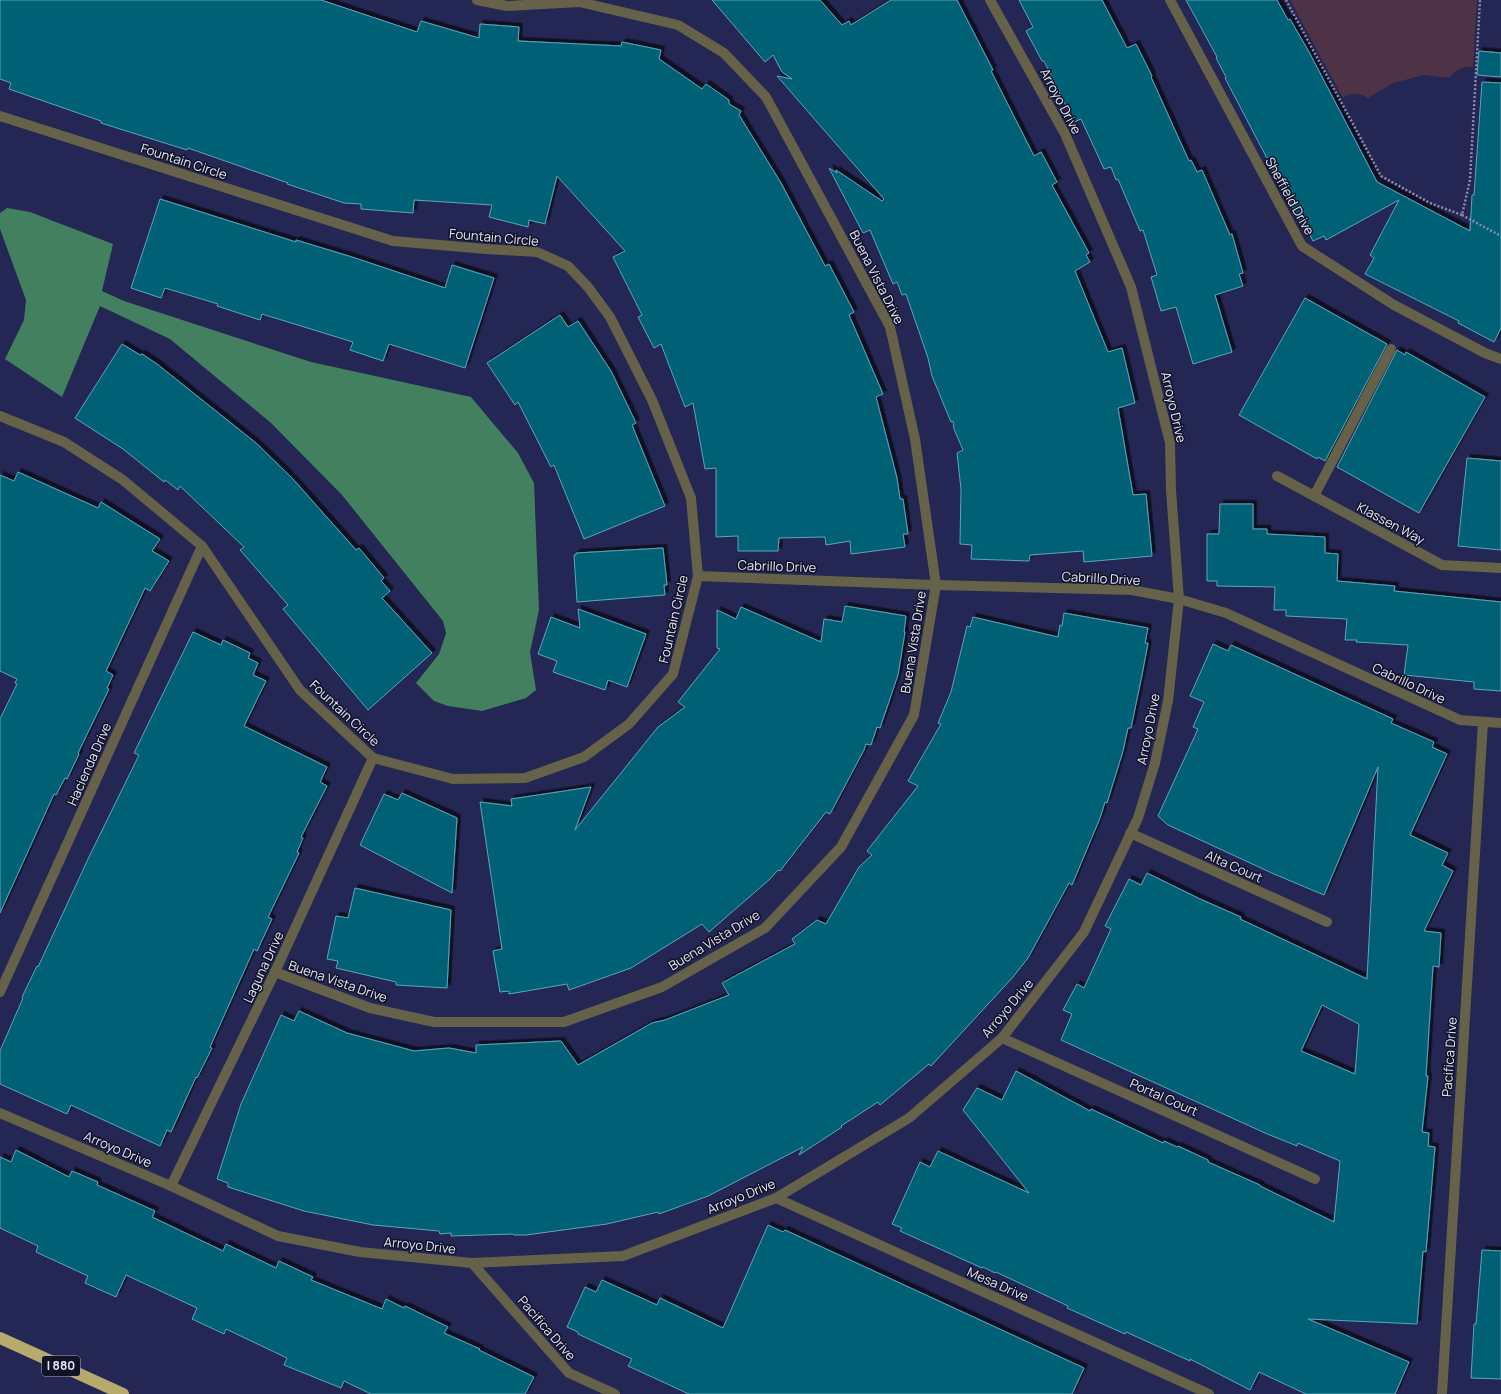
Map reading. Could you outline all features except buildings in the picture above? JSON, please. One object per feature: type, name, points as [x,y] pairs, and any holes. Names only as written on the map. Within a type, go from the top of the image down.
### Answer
[{"type":"highway","name":"I 880","points":[[0,1338],[123,1394]]},
{"type":"street","name":"Buena Vista Drive","points":[[275,972],[370,1008],[434,1022],[564,1022],[662,987],[765,928],[841,847],[914,714],[936,585],[916,439],[890,327],[766,98],[724,53],[678,25],[579,2],[507,6],[477,0]]},
{"type":"street","name":"Arroyo Drive","points":[[0,1113],[172,1186],[278,1236],[360,1252],[472,1263],[623,1256],[776,1198],[909,1118],[1002,1038],[1084,932],[1138,818],[1155,763],[1168,701],[1179,599],[1171,490],[1170,443],[1131,287],[1065,134],[990,0]]},
{"type":"street","name":"Sheffield Drive","points":[[1170,0],[1302,246],[1394,304],[1485,353],[1501,359]]},
{"type":"street","name":"Fountain Circle","points":[[0,116],[393,241],[537,252],[568,266],[588,287],[610,317],[652,400],[691,498],[698,576],[673,674],[629,724],[584,757],[525,778],[453,779],[374,758],[300,690],[202,546],[123,480],[64,442],[0,416]]},
{"type":"street","points":[[1314,496],[1391,349]]},
{"type":"street","name":"Klassen Way","points":[[1277,476],[1442,565],[1501,568]]},
{"type":"street","name":"Hacienda Drive","points":[[0,992],[202,546]]},
{"type":"street","name":"Cabrillo Drive","points":[[698,576],[936,585],[1132,590],[1179,599],[1226,613],[1460,720],[1501,723]]},
{"type":"street","name":"Pacifica Drive","points":[[1442,1394],[1483,722]]},
{"type":"street","name":"Laguna Drive","points":[[172,1186],[275,972],[374,758]]},
{"type":"street","name":"Alta Court","points":[[1130,833],[1327,922]]},
{"type":"street","name":"Portal Court","points":[[1002,1038],[1315,1179]]},
{"type":"street","name":"Mesa Drive","points":[[776,1198],[1209,1394]]},
{"type":"street","name":"Pacifica Drive","points":[[472,1263],[569,1373],[615,1394]]},
{"type":"path","points":[[1286,0],[1380,176],[1430,203],[1462,215],[1501,236]]},
{"type":"path","points":[[1462,215],[1470,180],[1480,0]]},
{"type":"shaded area","points":[[1290,0],[1477,0],[1473,67],[1460,69],[1449,78],[1424,75],[1393,83],[1368,98],[1356,94],[1343,98]]},
{"type":"shaded area","points":[[7,208],[30,212],[113,244],[102,291],[124,301],[311,362],[471,397],[518,453],[534,483],[539,610],[530,652],[536,690],[526,698],[482,711],[448,706],[434,701],[416,683],[439,654],[446,633],[443,621],[342,495],[271,423],[170,339],[100,306],[62,397],[5,359],[24,320],[26,300],[0,229],[0,213]]}]
